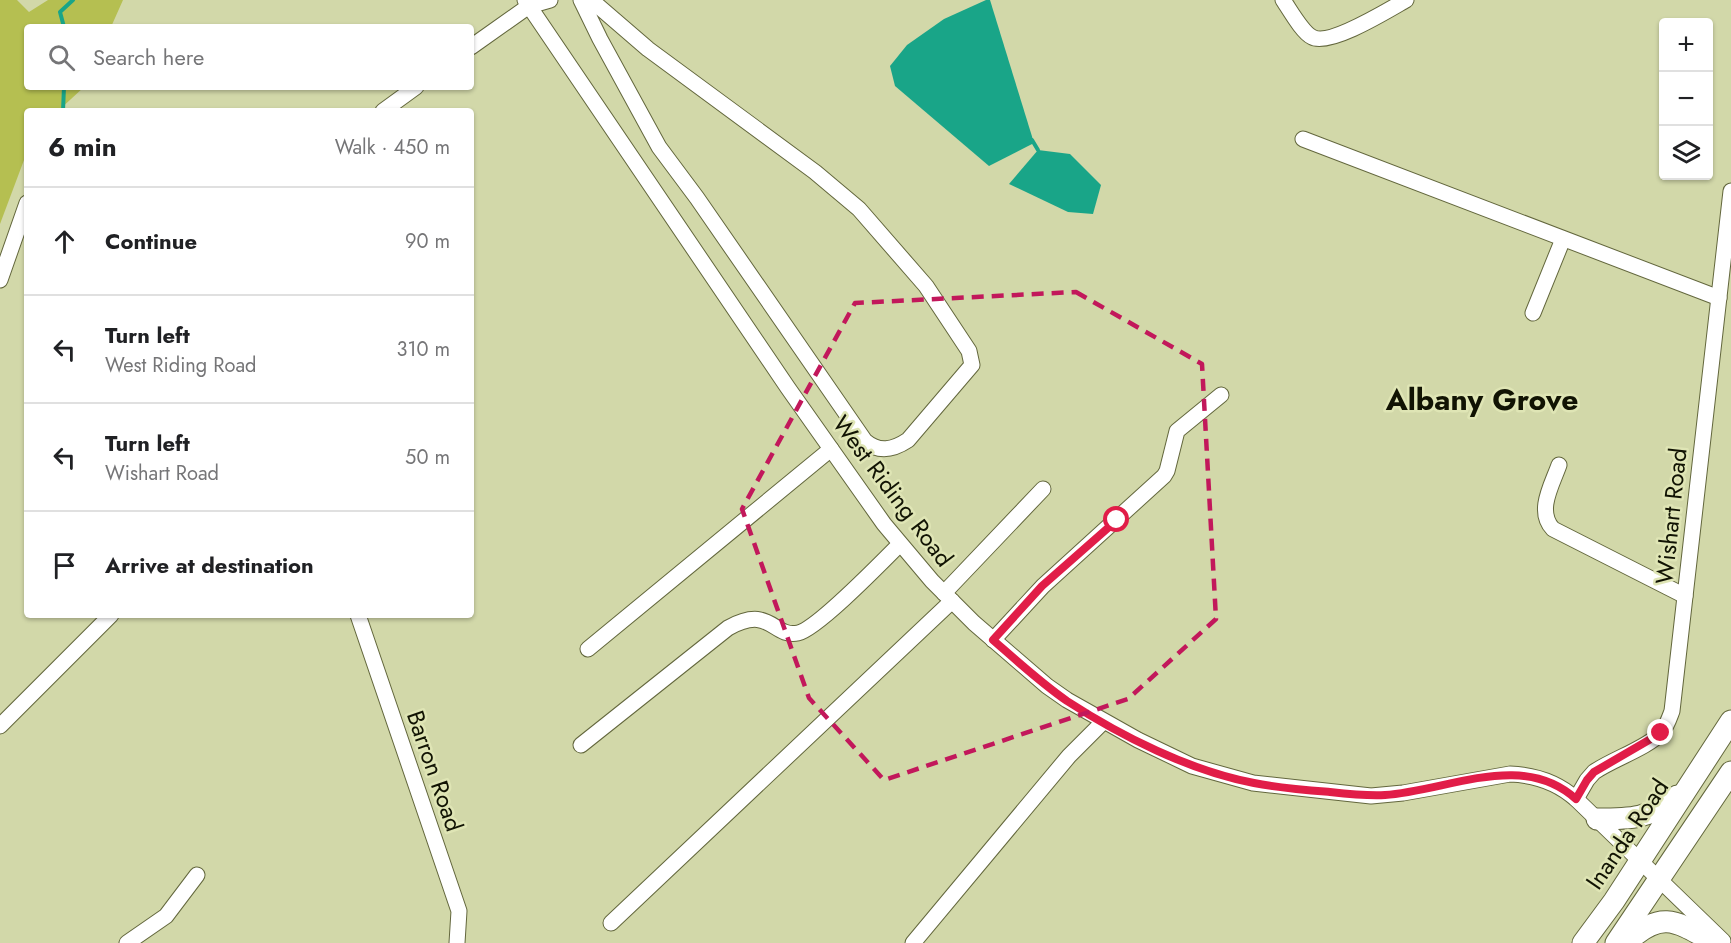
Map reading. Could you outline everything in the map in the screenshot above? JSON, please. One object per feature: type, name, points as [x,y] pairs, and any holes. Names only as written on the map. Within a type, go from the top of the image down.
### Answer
[{"type":"main road","name":"Inanda Road","points":[[1583,943],[1640,862],[1731,721]]},
{"type":"main road","points":[[1616,943],[1731,772]]},
{"type":"main road","points":[[1597,819],[1629,819],[1654,812],[1691,784]]},
{"type":"main road","points":[[1626,943],[1642,928],[1654,922],[1664,921],[1688,927],[1715,943]]},
{"type":"street","points":[[474,45],[527,3],[550,0]]},
{"type":"street","points":[[581,0],[658,147],[696,198],[864,441],[872,447],[881,449],[898,446],[908,440],[972,365],[969,351],[926,286],[859,209],[840,192],[766,134],[648,48],[597,5],[587,0]]},
{"type":"street","points":[[1283,0],[1302,27],[1311,37],[1317,39],[1338,34],[1375,18],[1406,0]]},
{"type":"street","name":"West Riding Road","points":[[527,3],[831,449],[900,544],[948,597],[993,640],[1047,686],[1103,722],[1192,765],[1253,783],[1371,796],[1403,793],[1494,776],[1517,774],[1546,780],[1565,789],[1576,799],[1725,943]]},
{"type":"street","points":[[387,108],[412,90]]},
{"type":"street","points":[[1303,139],[1719,298]]},
{"type":"street","name":"Wishart Road","points":[[1576,799],[1594,772],[1651,741],[1661,733],[1672,711],[1731,191]]},
{"type":"street","points":[[0,280],[24,212]]},
{"type":"street","points":[[1533,313],[1563,238]]},
{"type":"street","points":[[993,640],[1042,586],[1164,476],[1176,433],[1181,426],[1221,395]]},
{"type":"street","points":[[588,649],[831,449]]},
{"type":"street","points":[[1559,465],[1544,513],[1548,525],[1685,596]]},
{"type":"street","points":[[610,923],[948,597],[1044,489]]},
{"type":"street","points":[[581,745],[738,622],[759,619],[792,633],[807,629],[853,590],[900,544]]},
{"type":"street","points":[[0,726],[108,618]]},
{"type":"street","name":"Barron Road","points":[[359,618],[459,911],[457,943]]},
{"type":"street","points":[[913,943],[1069,756],[1103,722]]},
{"type":"street","points":[[127,943],[166,916],[197,875]]},
{"type":"highlighted area","points":[[1076,292],[1202,364],[1216,619],[1128,699],[884,780],[809,698],[742,509],[855,303]]},
{"type":"green space","points":[[0,0],[17,0],[29,12],[48,0],[123,0],[112,24],[24,24],[24,90],[81,90],[61,108],[24,108],[24,160],[0,224]]},
{"type":"water","points":[[990,0],[1034,143],[989,166],[895,86],[890,66],[907,45],[944,19]]},
{"type":"water","points":[[1038,150],[1070,154],[1101,185],[1093,214],[1068,212],[1009,184]]},
{"type":"waterway","points":[[63,24],[60,12],[73,0]]},
{"type":"waterway","points":[[63,108],[64,90]]},
{"type":"waterway","points":[[1032,140],[1038,150]]},
{"type":"district","name":"Albany Grove","points":[[1482,399]]},
{"type":"route","points":[[1117,520],[1042,586],[993,640],[1067,700],[1103,722],[1192,765],[1253,783],[1371,796],[1403,793],[1494,776],[1524,774],[1554,783],[1576,799],[1594,772],[1651,741],[1661,733]]}]
